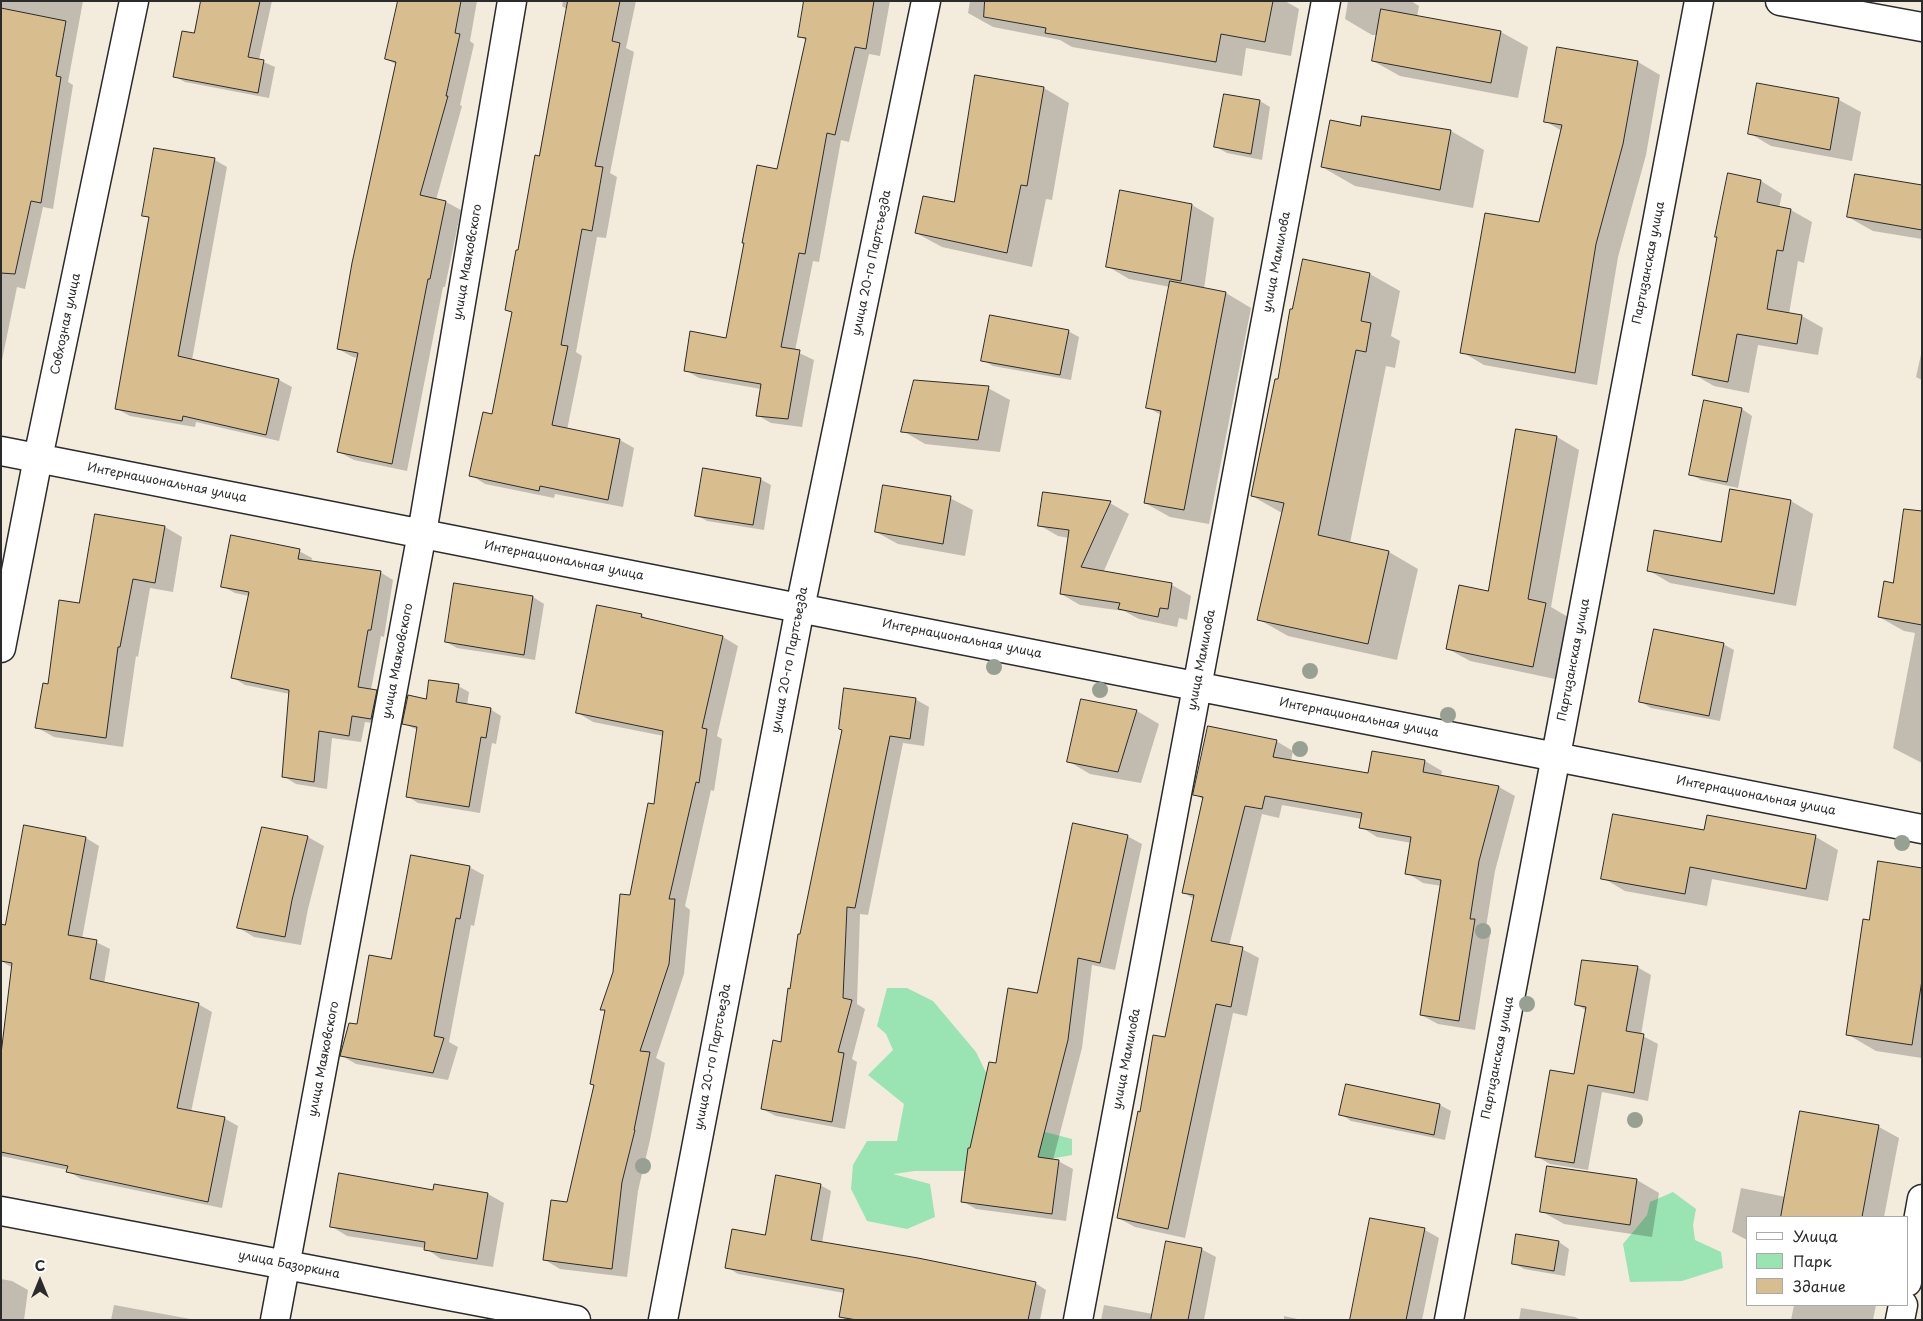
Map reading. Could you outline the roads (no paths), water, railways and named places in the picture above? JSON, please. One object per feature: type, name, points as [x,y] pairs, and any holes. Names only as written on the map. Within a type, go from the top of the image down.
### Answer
[{"type":"street","name":"Совхозная улица","points":[[1,648],[38,458],[134,1]]},
{"type":"street","name":"улица Маяковского","points":[[275,1320],[422,534],[512,1]]},
{"type":"street","name":"улица 20-го Партсъезда","points":[[663,1320],[800,608],[926,1]]},
{"type":"street","name":"улица Мамилова","points":[[1078,1320],[1326,1]]},
{"type":"street","name":"Партизанская улица","points":[[1449,1320],[1699,1]]},
{"type":"street","points":[[1780,1],[1922,27]]},
{"type":"street","name":"Интернациональная улица","points":[[1,451],[1922,829]]},
{"type":"street","points":[[1908,1276],[1922,1199]]},
{"type":"street","name":"улица Базоркина","points":[[1,1211],[576,1320]]},
{"type":"street","points":[[1900,1320],[1903,1306]]}]
